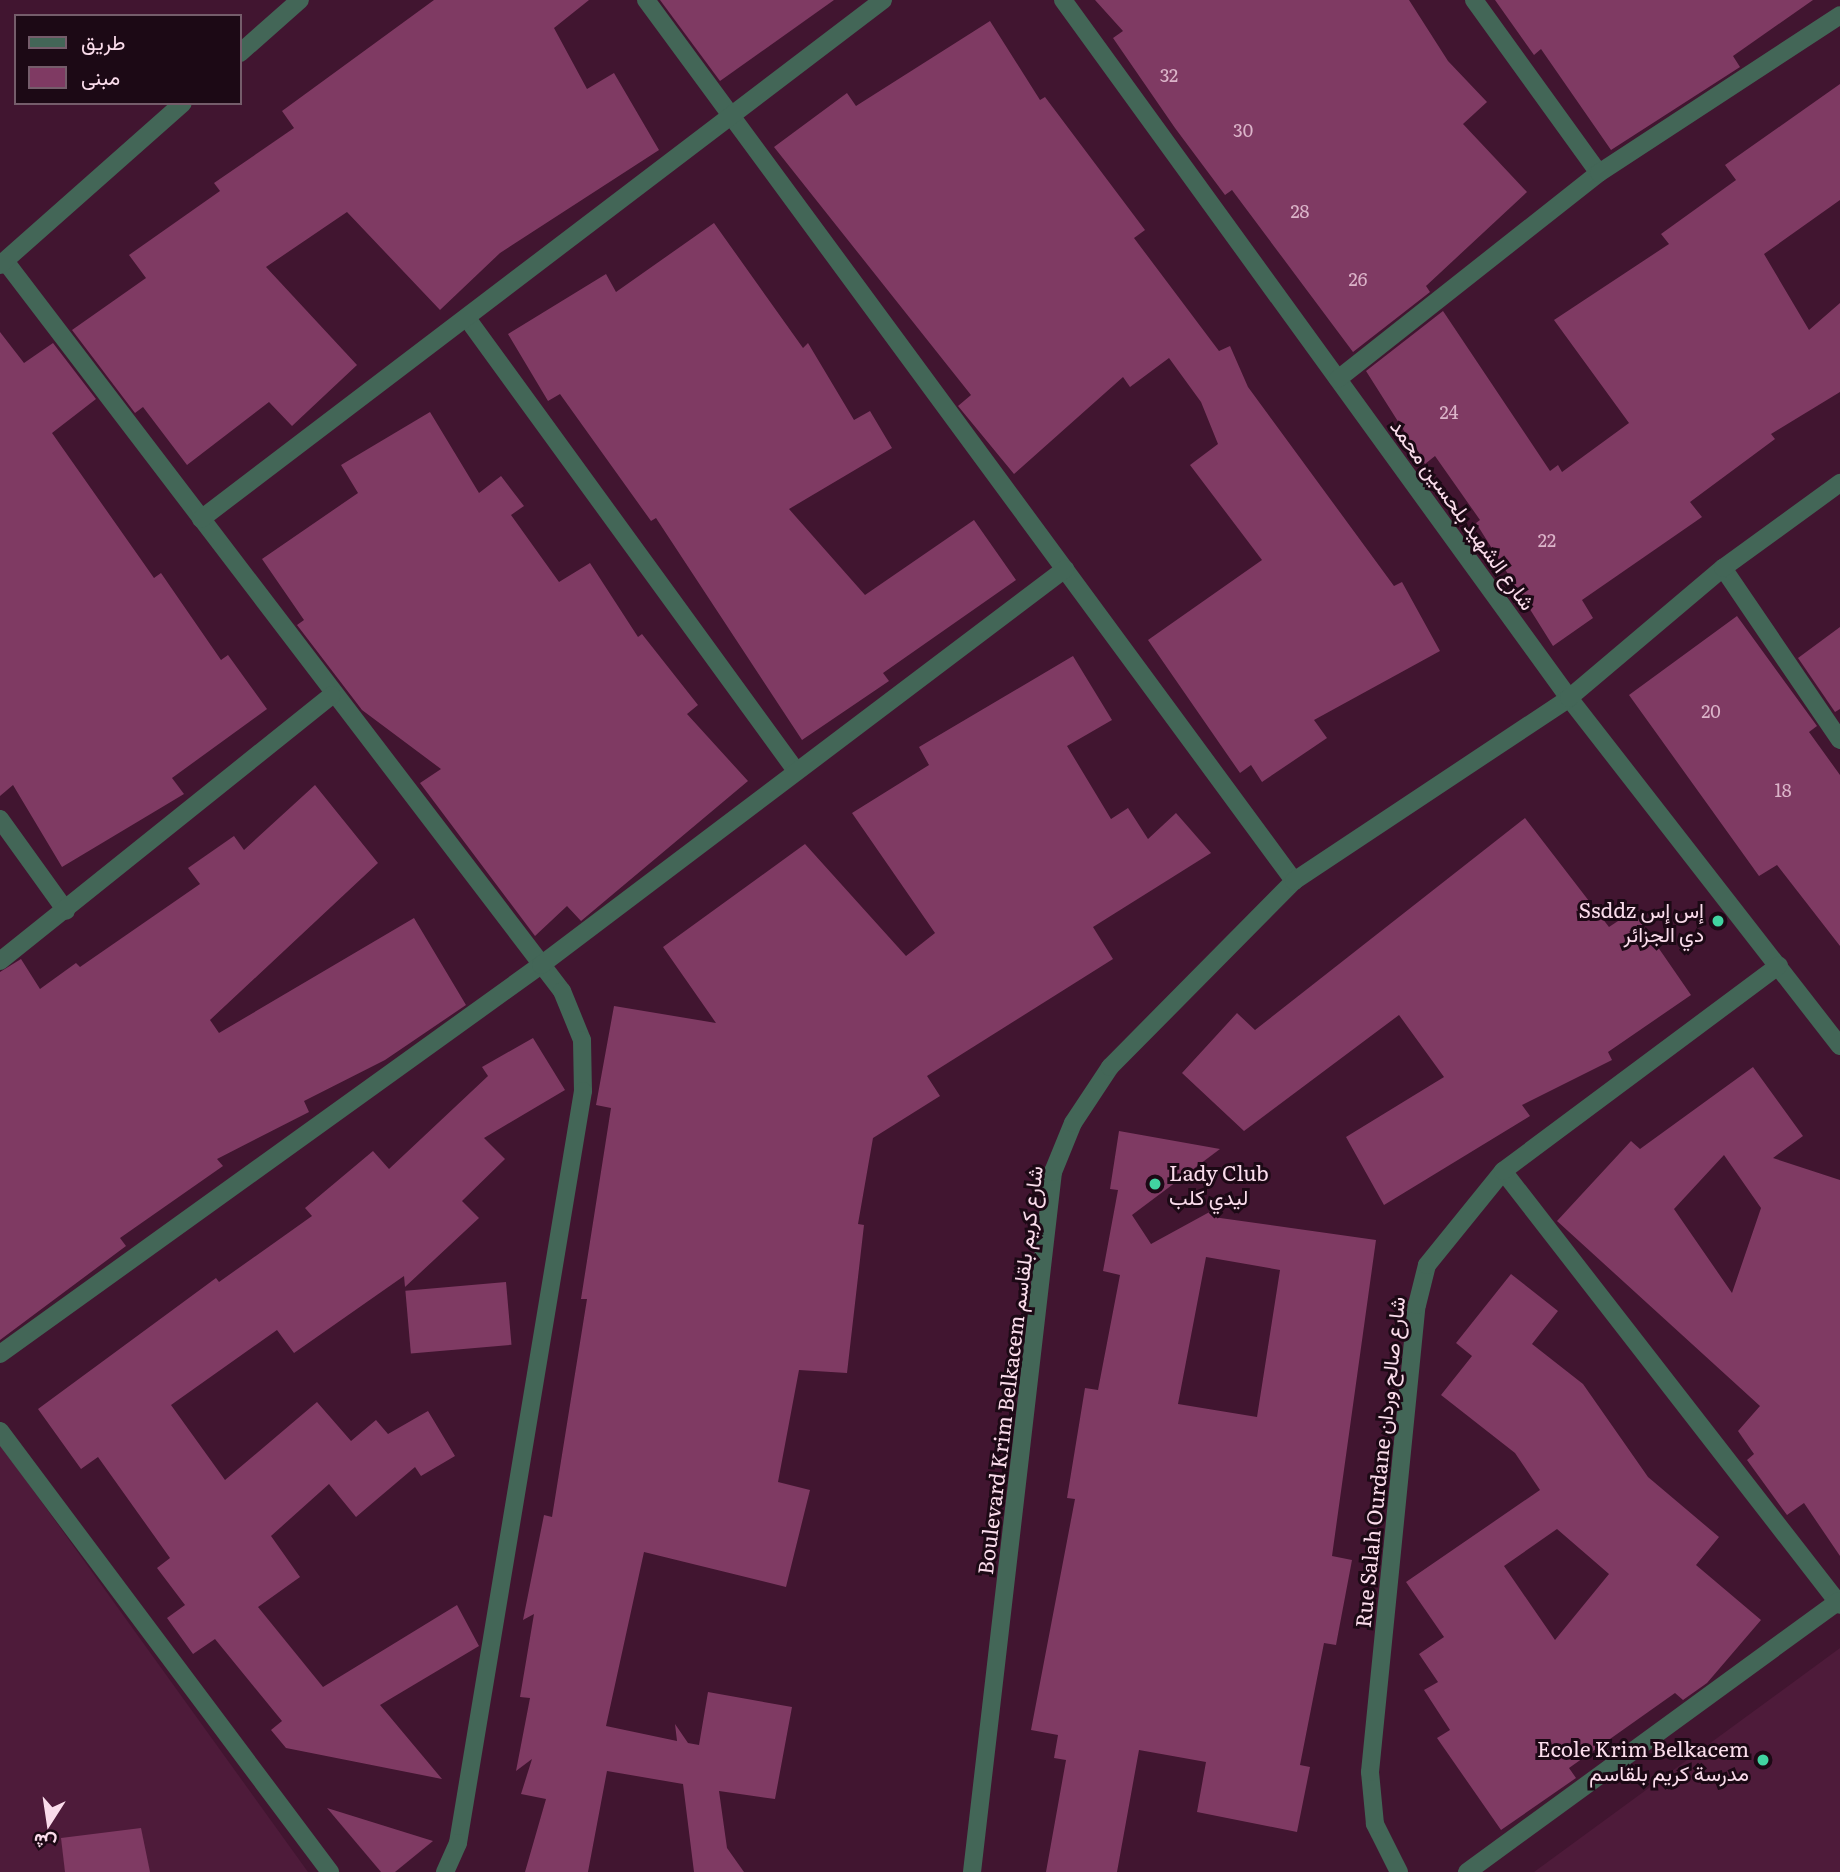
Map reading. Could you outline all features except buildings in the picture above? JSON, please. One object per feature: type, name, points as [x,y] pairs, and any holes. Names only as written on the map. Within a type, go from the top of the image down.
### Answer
[{"type":"street","points":[[242,51],[300,0]]},
{"type":"street","points":[[646,0],[1294,881]]},
{"type":"street","points":[[201,519],[469,321],[728,113],[883,0]]},
{"type":"street","name":"شارع الشهيد بلحسين محمد","points":[[1063,0],[1569,698],[1840,1046]]},
{"type":"street","points":[[1474,0],[1599,173]]},
{"type":"street","points":[[1338,379],[1599,173],[1840,15]]},
{"type":"street","points":[[181,105],[3,263],[541,965],[575,1016],[583,1091],[458,1843],[445,1872]]},
{"type":"street","points":[[469,321],[794,768]]},
{"type":"street","name":"Boulevard Krim Belkacem شارع كريم بلقاسم","points":[[972,1872],[1053,1172],[1073,1123],[1110,1067],[1294,881],[1569,698],[1723,568],[1840,483]]},
{"type":"street","points":[[1723,568],[1840,740]]},
{"type":"street","points":[[0,1354],[541,965],[794,768],[1065,569]]},
{"type":"street","points":[[0,961],[66,911],[332,695]]},
{"type":"street","points":[[0,819],[66,911]]},
{"type":"street","name":"Rue Salah Ourdane شارع صالح وردان","points":[[1398,1872],[1375,1824],[1370,1772],[1417,1306],[1433,1253],[1503,1171],[1779,965]]},
{"type":"street","points":[[1467,1872],[1839,1603],[1503,1171]]},
{"type":"street","points":[[0,1431],[330,1872]]},
{"type":"shaded area","points":[[0,1444],[308,1872],[0,1872]]},
{"type":"shaded area","name":"Ecole Krim Belkacem مدرسة كريم بلقاسم","points":[[1840,1648],[1840,1872],[1534,1872]]},
{"type":"place","name":"Ssddz إس إس دي الجزائر","points":[[1718,921]]},
{"type":"place","name":"Lady Club ليدي كلب","points":[[1155,1184]]},
{"type":"place","name":"Ecole Krim Belkacem مدرسة كريم بلقاسم","points":[[1763,1760]]}]
